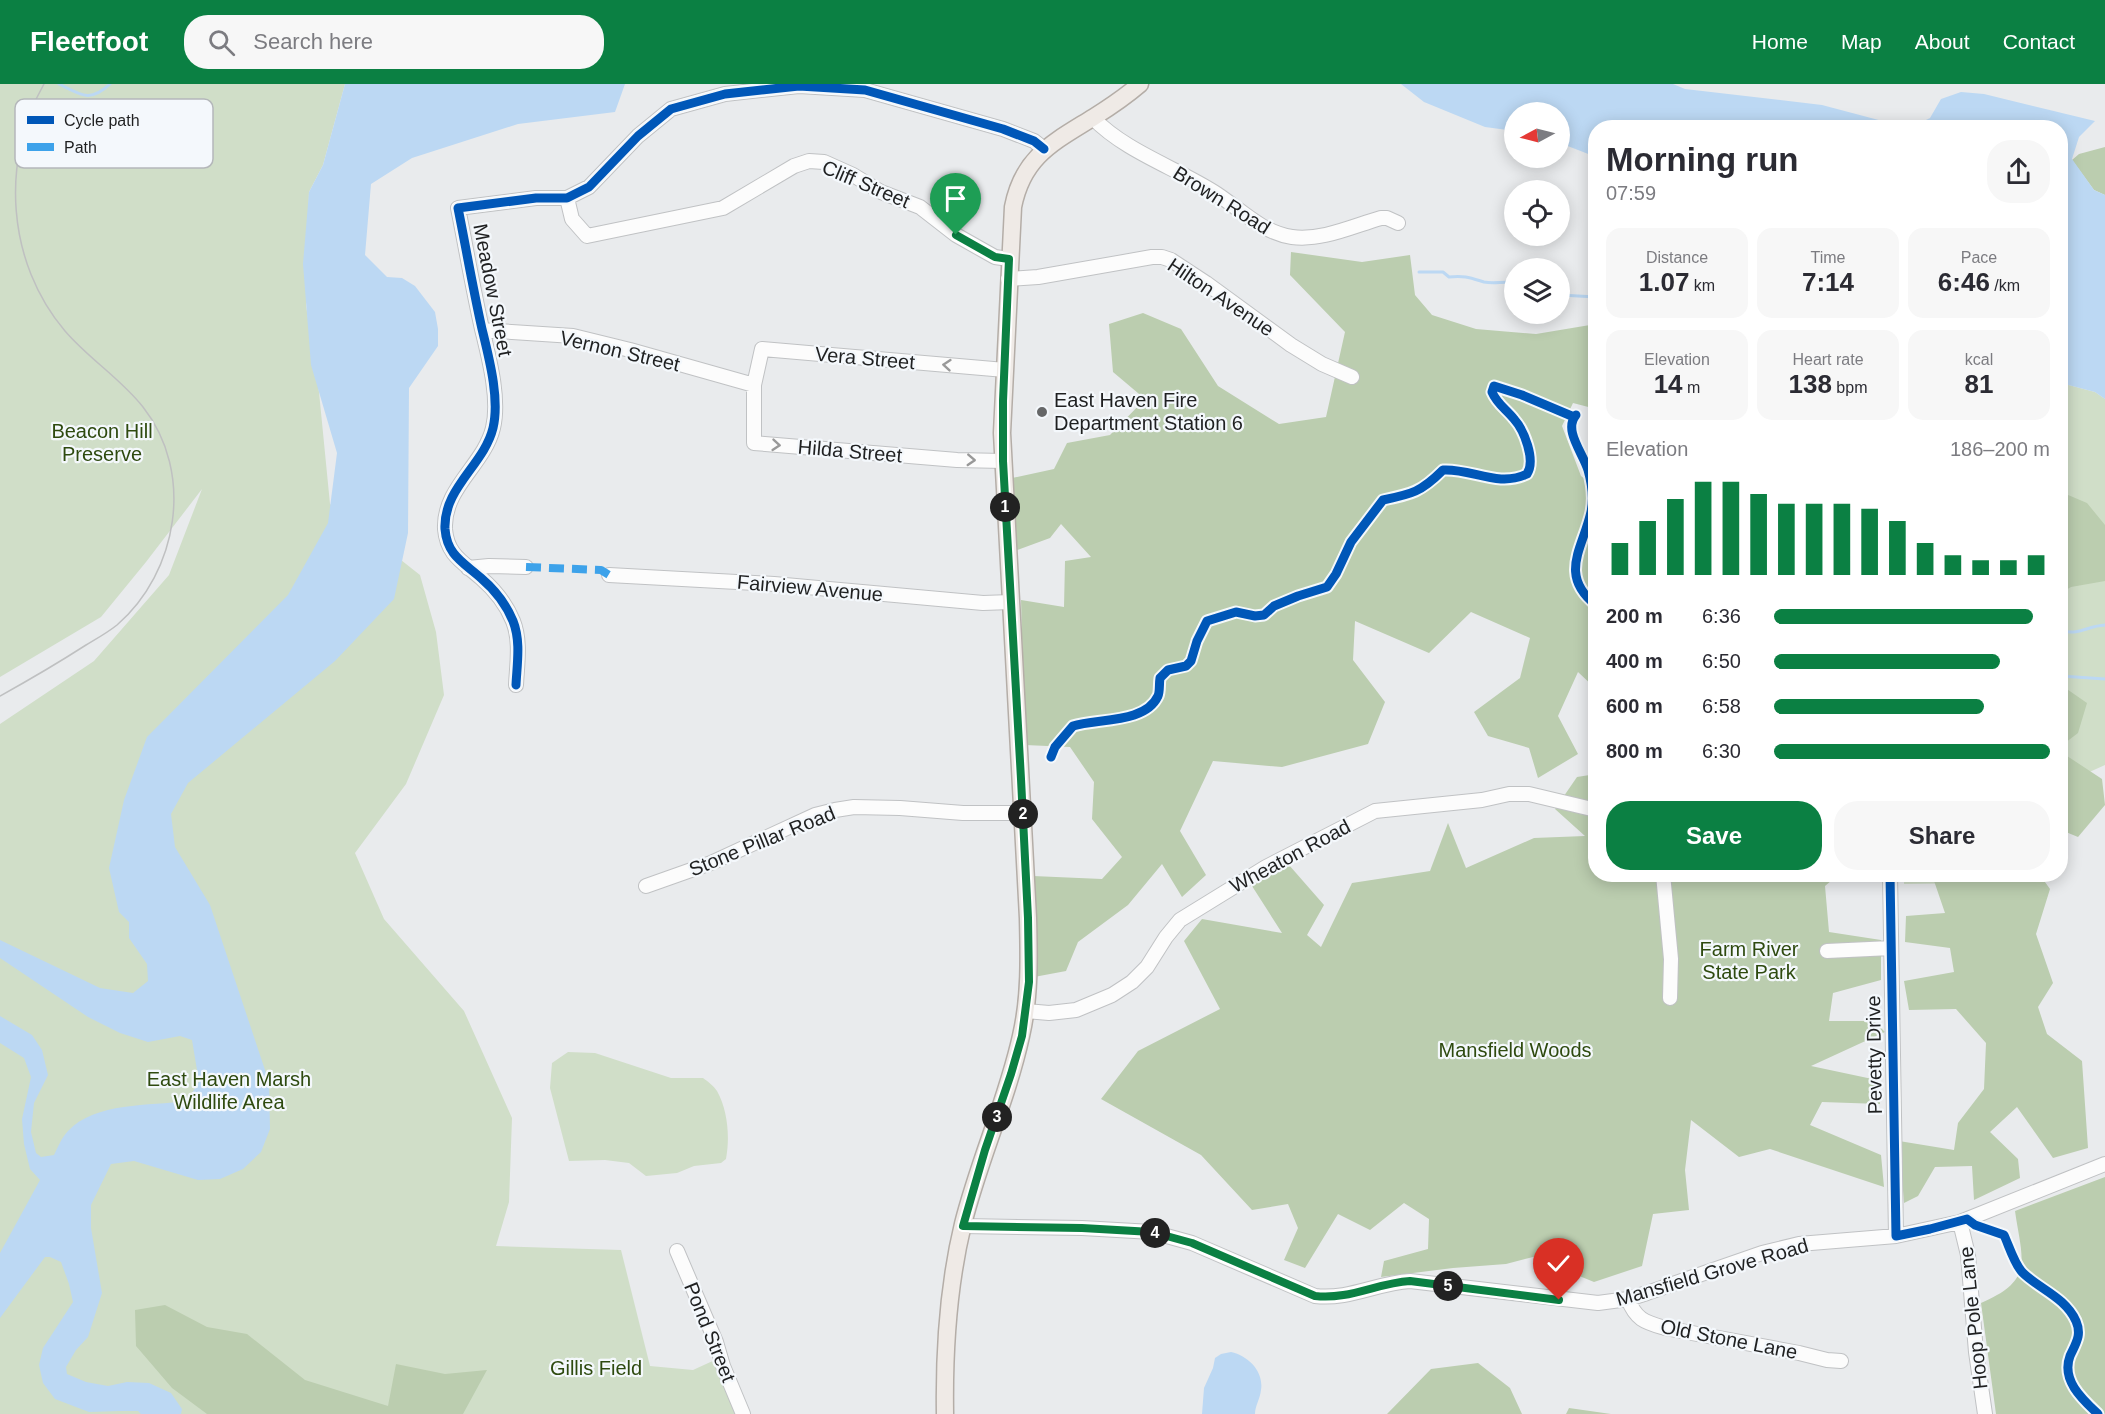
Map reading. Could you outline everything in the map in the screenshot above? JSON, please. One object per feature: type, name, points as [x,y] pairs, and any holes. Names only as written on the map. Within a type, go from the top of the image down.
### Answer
[{"type":"main road","points":[[945,1414],[944,1370],[947,1315],[955,1261],[985,1150],[1011,1074],[1026,1011],[1029,952],[1003,461],[1003,401],[1013,207],[1016,192],[1026,171],[1044,149],[1093,118],[1140,84]]},
{"type":"street","points":[[567,198],[589,187],[638,136],[670,109],[725,94],[799,86],[865,90],[1003,129],[1034,141],[1044,149]]},
{"type":"street","name":"Brown Road","points":[[1093,118],[1119,139],[1217,194],[1277,234],[1302,238],[1321,236],[1381,218],[1398,223]]},
{"type":"street","name":"Cliff Street","points":[[567,198],[572,219],[587,236],[723,208],[794,166],[809,161],[824,162],[881,192],[920,207],[956,235],[995,257],[1009,259]]},
{"type":"street","name":"Meadow Street","points":[[516,685],[517,637],[514,623],[496,593],[456,558],[447,540],[445,516],[449,502],[487,442],[493,430],[495,418],[493,390],[483,330],[458,208],[536,198],[567,198]]},
{"type":"street","name":"Hilton Avenue","points":[[1008,279],[1038,277],[1152,257],[1168,258],[1298,350],[1352,377]]},
{"type":"street","name":"Vernon Street","points":[[483,330],[573,336],[754,385]]},
{"type":"street","name":"Vera Street","points":[[754,385],[762,349],[1005,370]]},
{"type":"street","name":"Hilda Street","points":[[754,385],[754,443],[957,460],[1003,461]]},
{"type":"street","points":[[468,568],[526,567]]},
{"type":"street","name":"Fairview Avenue","points":[[609,575],[738,582],[983,603],[1011,602]]},
{"type":"street","name":"Wheaton Road","points":[[1026,1011],[1049,1013],[1076,1010],[1112,995],[1132,982],[1147,967],[1180,920],[1266,867],[1375,811],[1482,800],[1509,794],[1529,794],[1588,808]]},
{"type":"street","name":"Stone Pillar Road","points":[[646,886],[711,863],[815,815],[835,810],[854,807],[963,813],[1023,813]]},
{"type":"street","points":[[1664,882],[1671,959],[1670,998]]},
{"type":"street","name":"Pevetty Drive","points":[[1890,882],[1896,1236]]},
{"type":"street","points":[[1827,951],[1891,948]]},
{"type":"street","name":"Mansfield Grove Road","points":[[963,1226],[1152,1232],[1192,1243],[1315,1296],[1329,1298],[1345,1296],[1386,1284],[1410,1281],[1598,1303],[1628,1299],[1777,1249],[1819,1241],[1896,1236],[1960,1222],[2105,1164]]},
{"type":"street","name":"Hoop Pole Lane","points":[[1960,1222],[1968,1256],[1976,1352],[1985,1414]]},
{"type":"street","name":"Pond Street","points":[[677,1251],[716,1342],[723,1366],[743,1414]]},
{"type":"street","name":"Old Stone Lane","points":[[1628,1299],[1632,1310],[1638,1317],[1665,1328],[1841,1361]]},
{"type":"green space","name":"East Haven Marsh Wildlife Area","points":[[0,84],[345,84],[323,165],[309,192],[306,305],[319,392],[330,504],[420,575],[436,632],[444,695],[406,784],[355,853],[384,919],[464,1011],[512,1118],[509,1202],[496,1246],[621,1250],[650,1366],[693,1370],[717,1359],[738,1414],[0,1414],[0,724],[94,661],[169,575],[202,489],[101,617],[0,677]]},
{"type":"green space","points":[[2105,147],[2105,195],[2094,190],[2072,160],[2079,154]]},
{"type":"green space","points":[[1291,252],[1362,262],[1410,255],[1415,295],[1432,315],[1476,329],[1536,334],[1588,325],[1588,407],[1573,403],[1562,426],[1581,476],[1588,482],[1588,681],[1578,672],[1558,716],[1578,754],[1538,778],[1529,748],[1488,736],[1474,712],[1520,678],[1530,638],[1471,612],[1429,653],[1355,621],[1353,660],[1385,702],[1368,744],[1282,767],[1213,761],[1180,831],[1206,875],[1182,897],[1162,864],[1128,905],[1078,942],[1066,971],[1034,977],[1033,876],[1102,879],[1122,857],[1092,819],[1094,782],[1070,747],[1025,745],[1021,600],[1064,607],[1065,561],[1091,557],[1061,524],[1050,538],[1012,552],[1012,478],[1054,469],[1067,443],[1110,435],[1145,399],[1113,372],[1109,324],[1143,313],[1181,329],[1218,386],[1279,424],[1326,417],[1345,332],[1290,275]]},
{"type":"green space","points":[[2068,385],[2095,392],[2105,399],[2105,765],[2076,778],[2068,774]]},
{"type":"green space","points":[[2068,495],[2087,503],[2105,525],[2105,581],[2068,589]]},
{"type":"green space","points":[[2068,690],[2087,703],[2078,733],[2068,741]]},
{"type":"green space","points":[[2068,757],[2102,779],[2105,805],[2078,837],[2068,833]]},
{"type":"green space","name":"Mansfield Woods","points":[[1588,775],[1588,882],[1830,882],[1825,886],[1829,932],[1881,940],[1881,980],[1833,993],[1829,1021],[1874,1021],[1885,1032],[1811,1066],[1877,1080],[1880,1104],[1822,1102],[1810,1125],[1881,1155],[1884,1187],[1770,1149],[1739,1157],[1691,1120],[1685,1170],[1689,1210],[1653,1214],[1642,1266],[1594,1282],[1533,1257],[1506,1264],[1381,1277],[1384,1261],[1428,1249],[1429,1219],[1404,1203],[1370,1230],[1338,1214],[1305,1268],[1284,1260],[1298,1228],[1288,1204],[1252,1210],[1201,1155],[1101,1099],[1138,1051],[1220,1009],[1184,941],[1202,919],[1282,933],[1252,886],[1289,865],[1324,905],[1307,935],[1321,947],[1352,883],[1430,871],[1448,823],[1466,868],[1534,838],[1585,836],[1555,809],[1577,777]]},
{"type":"green space","points":[[1904,882],[1979,882],[1979,883],[1904,884]]},
{"type":"green space","points":[[1934,882],[2045,882],[2050,889],[2036,934],[2053,983],[2038,1007],[2047,1034],[2082,1061],[2088,1148],[2053,1158],[2017,1107],[1990,1132],[2018,1159],[2020,1178],[1974,1200],[1972,1166],[1935,1167],[1918,1196],[1904,1203],[1899,1141],[1954,1150],[1958,1123],[1984,1089],[1986,1043],[1956,1009],[1909,1010],[1904,981],[1954,972],[1950,948],[1905,942],[1906,916],[1945,913]]},
{"type":"green space","points":[[568,1052],[595,1053],[671,1078],[703,1078],[716,1089],[724,1107],[728,1133],[726,1159],[721,1163],[694,1166],[677,1173],[646,1176],[629,1163],[605,1160],[569,1161],[550,1088],[552,1063]]},
{"type":"green space","points":[[2105,1177],[2105,1414],[1996,1414],[1981,1303],[2010,1286],[2021,1267],[2022,1256],[2015,1211]]},
{"type":"green space","points":[[165,1305],[207,1327],[247,1334],[305,1380],[388,1406],[396,1364],[445,1374],[487,1370],[463,1414],[207,1414],[172,1388],[136,1346],[135,1310]]},
{"type":"green space","points":[[1478,1363],[1510,1388],[1522,1414],[1387,1414],[1431,1369]]},
{"type":"green space","points":[[1569,1408],[1611,1414],[1566,1414]]},
{"type":"water","points":[[345,84],[625,84],[615,112],[518,124],[412,158],[371,184],[365,255],[387,277],[402,278],[415,286],[435,312],[438,329],[438,346],[409,388],[408,533],[394,599],[335,661],[188,783],[171,814],[175,847],[210,905],[269,1082],[270,1129],[261,1152],[243,1169],[220,1179],[198,1180],[134,1161],[111,1164],[91,1205],[91,1228],[102,1293],[88,1337],[76,1350],[66,1367],[67,1374],[86,1382],[108,1386],[127,1382],[149,1383],[171,1393],[182,1409],[181,1414],[141,1414],[138,1411],[89,1412],[55,1399],[43,1383],[39,1365],[43,1348],[73,1302],[61,1262],[45,1257],[0,1318],[0,1253],[40,1180],[30,1169],[24,1144],[22,1119],[31,1077],[24,1058],[0,1043],[0,1016],[32,1035],[42,1050],[48,1075],[34,1103],[31,1132],[36,1153],[41,1157],[54,1155],[68,1131],[93,1115],[124,1107],[187,1101],[199,1082],[192,1040],[180,1036],[148,1042],[120,1033],[88,1017],[0,958],[0,940],[100,988],[133,993],[148,981],[147,964],[129,938],[129,922],[119,912],[109,868],[124,800],[147,737],[288,595],[328,523],[337,453],[311,365],[303,264],[309,192],[323,165]]},
{"type":"water","points":[[1401,84],[1673,84],[1685,89],[1822,105],[1879,120],[1588,120],[1588,154],[1570,147],[1570,102],[1504,102],[1504,130],[1485,127],[1424,102]]},
{"type":"water","points":[[1961,92],[1984,94],[2095,121],[2079,137],[2072,159],[2094,190],[2105,195],[2105,399],[2095,392],[2068,385],[2068,120],[1926,120],[1930,118],[1941,99]]},
{"type":"water","points":[[1231,1352],[1244,1357],[1258,1371],[1261,1390],[1255,1414],[1202,1414],[1204,1388],[1215,1358]]},
{"type":"waterway","points":[[59,84],[85,95],[97,94],[110,84]]},
{"type":"waterway","points":[[1419,272],[1443,272],[1449,277],[1463,277],[1488,283],[1504,282]]},
{"type":"waterway","points":[[1570,296],[1588,297]]},
{"type":"waterway","points":[[2068,632],[2105,625]]},
{"type":"waterway","points":[[2068,676],[2105,679]]},
{"type":"tram line","points":[[37,99],[44,84]]},
{"type":"tram line","points":[[0,696],[117,625],[138,603],[154,578],[166,550],[172,521],[174,491],[169,461],[159,433],[143,407],[65,331],[46,304],[31,275],[21,243],[16,211],[18,168]]},
{"type":"marked path","points":[[526,567],[601,570],[609,575]]},
{"type":"cycle path","points":[[516,685],[518,645],[510,615],[491,587],[453,552],[446,538],[446,514],[450,501],[488,441],[495,417],[493,378],[458,208],[536,198],[567,198],[589,187],[638,136],[671,109],[725,94],[799,86],[865,90],[1003,129],[1034,141],[1044,149]]},
{"type":"cycle path","points":[[1051,757],[1055,747],[1073,726],[1132,716],[1152,705],[1159,694],[1160,678],[1168,670],[1186,666],[1191,661],[1197,641],[1207,621],[1236,612],[1255,616],[1264,615],[1274,606],[1327,587],[1336,574],[1351,542],[1383,500],[1416,491],[1443,470],[1506,479],[1527,474],[1530,461],[1525,438],[1518,424],[1494,396],[1492,392],[1494,386],[1574,417]]},
{"type":"cycle path","points":[[1576,415],[1573,421],[1573,435],[1588,470]]},
{"type":"cycle path","points":[[1588,522],[1576,561],[1578,583],[1588,597]]},
{"type":"cycle path","points":[[1890,882],[1896,1236],[1967,1219],[1975,1225],[2004,1235],[2022,1272],[2059,1299],[2076,1321],[2078,1335],[2070,1356],[2068,1373],[2075,1388],[2098,1414]]},
{"type":"place","name":"East Haven Fire Department Station 6","points":[[1042,412]]},
{"type":"route","points":[[956,235],[995,257],[1009,259],[1002,433],[1029,952],[1028,994],[1022,1036],[963,1226],[977,1228],[1033,1226],[1152,1232],[1192,1243],[1297,1289],[1315,1296],[1329,1298],[1352,1295],[1386,1284],[1410,1281],[1559,1300]]},
{"type":"park label","name":"Beacon Hill Preserve","points":[[102,442]]},
{"type":"park label","name":"Farm River State Park","points":[[1749,960]]},
{"type":"park label","name":"Gillis Field","points":[[596,1368]]}]
